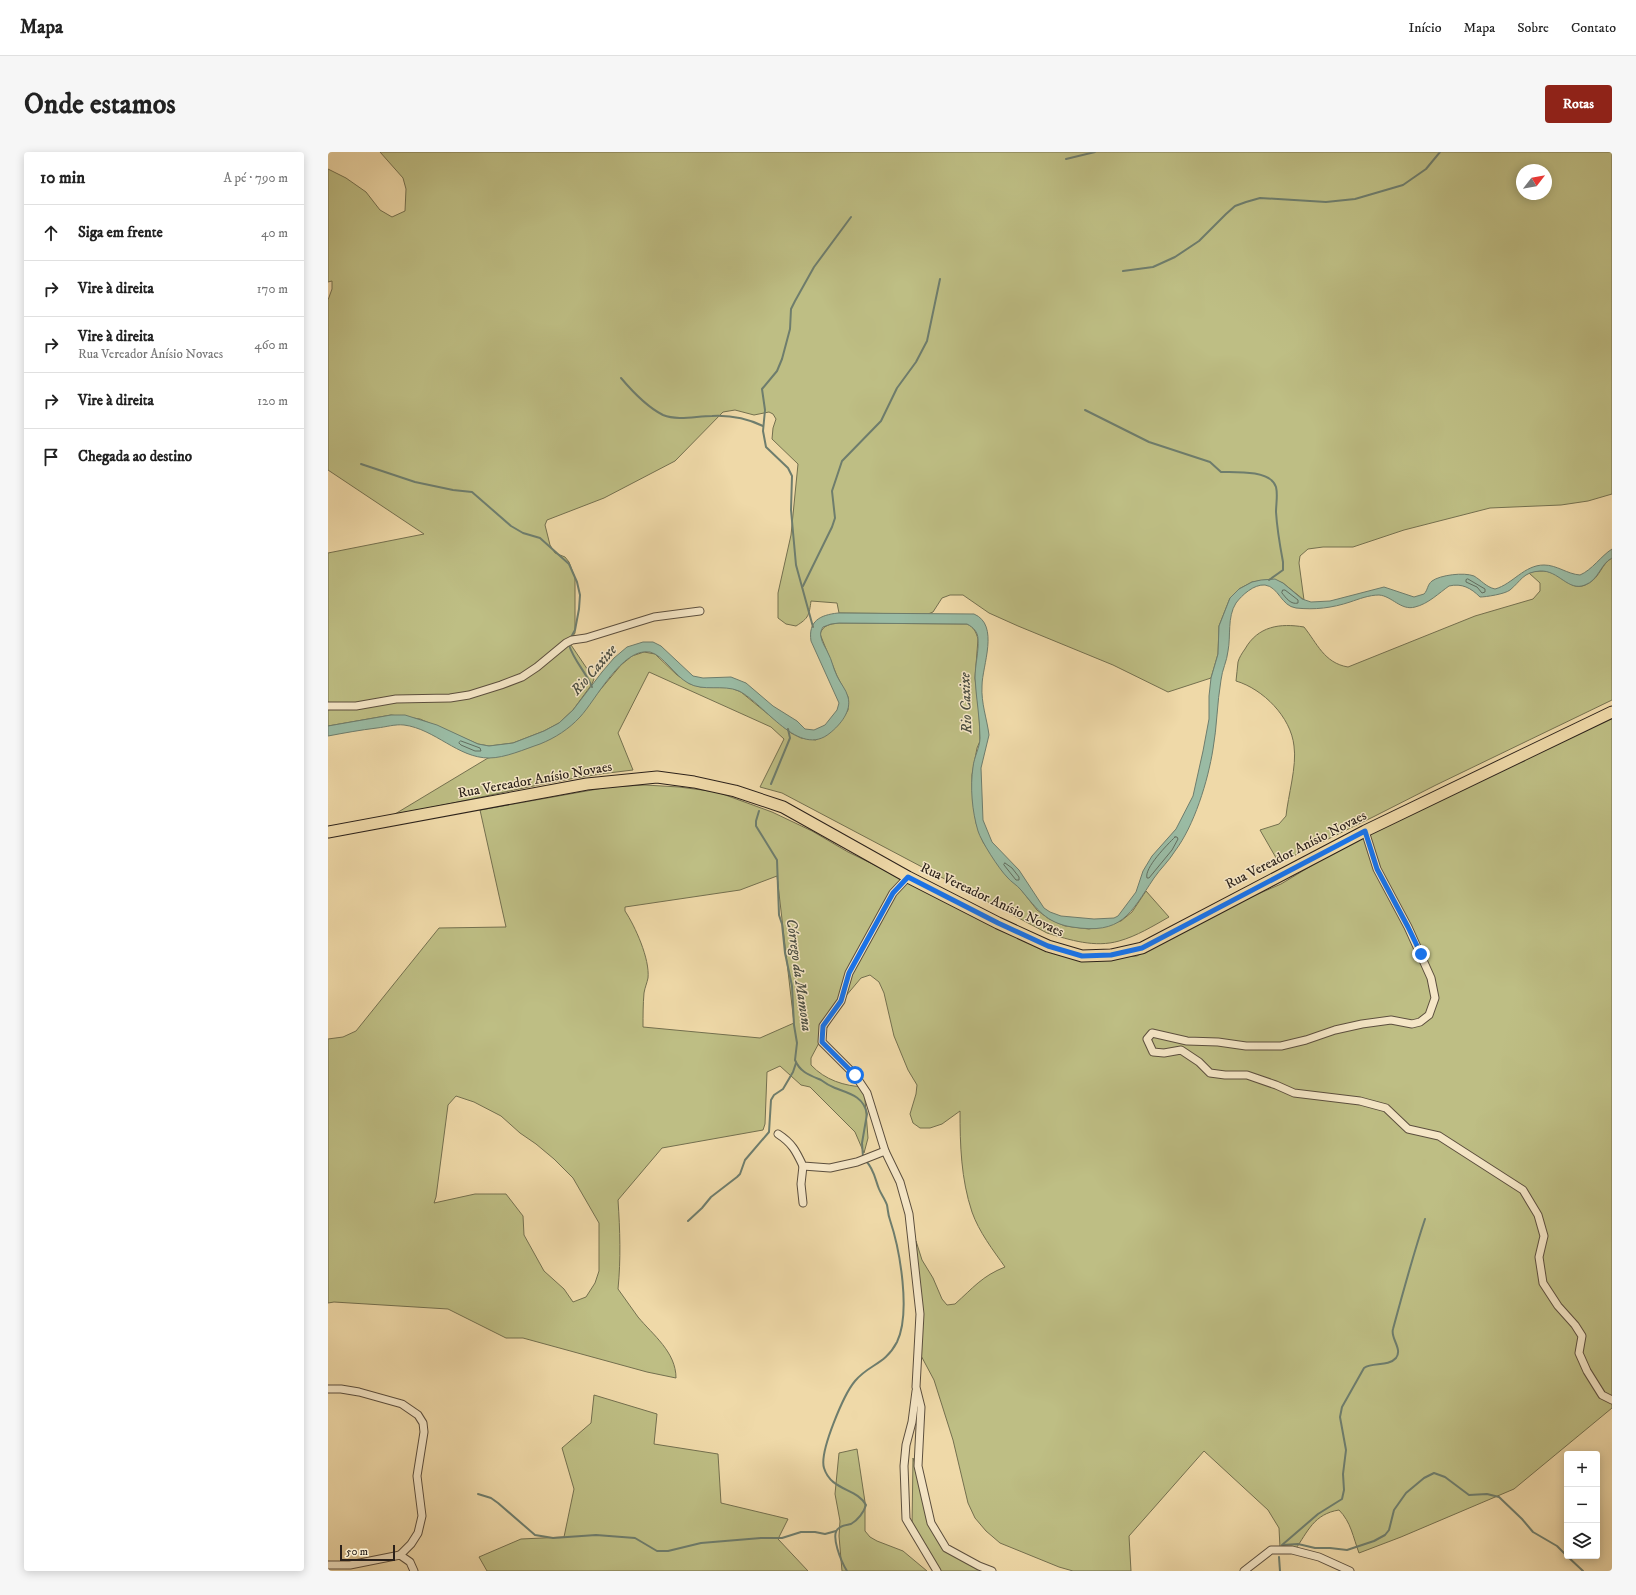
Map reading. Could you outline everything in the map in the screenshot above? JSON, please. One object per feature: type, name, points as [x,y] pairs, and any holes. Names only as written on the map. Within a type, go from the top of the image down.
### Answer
[{"type":"main road","name":"Rua Vereador Anísio Novaes","points":[[328,832],[587,784],[657,777],[694,782],[735,791],[783,808],[908,877],[998,923],[1048,946],[1082,956],[1111,955],[1142,948],[1365,831],[1612,712]]},
{"type":"street","points":[[328,706],[356,706],[396,699],[450,698],[469,695],[522,677],[572,640],[586,638],[654,617],[700,611]]},
{"type":"street","points":[[1365,831],[1377,869],[1408,927],[1431,978],[1435,998],[1429,1015],[1420,1022],[1412,1024],[1391,1020],[1362,1024],[1334,1030],[1306,1040],[1281,1046],[1246,1046],[1218,1042],[1187,1041],[1152,1033],[1147,1039],[1153,1052],[1164,1053],[1181,1050],[1199,1062],[1210,1073],[1247,1075],[1294,1093],[1360,1101],[1386,1108],[1408,1129],[1439,1136],[1523,1190],[1538,1215],[1544,1236],[1539,1257],[1543,1283],[1558,1306],[1575,1325],[1582,1336],[1579,1353],[1587,1371],[1602,1395],[1612,1400]]},
{"type":"street","points":[[908,877],[893,893],[849,973],[841,1001],[823,1026],[822,1042],[855,1075],[867,1093],[885,1151],[900,1182],[910,1222],[920,1314],[916,1387],[912,1422],[906,1445],[904,1466],[906,1519],[937,1571]]},
{"type":"street","points":[[778,1134],[789,1140],[796,1150],[803,1166],[801,1184],[803,1203]]},
{"type":"street","points":[[803,1166],[830,1168],[858,1162],[885,1151]]},
{"type":"street","points":[[916,1387],[921,1407],[918,1466],[931,1523],[946,1548],[979,1566],[992,1571]]},
{"type":"street","points":[[328,1389],[341,1389],[359,1392],[402,1404],[418,1415],[423,1422],[424,1432],[417,1476],[422,1516],[418,1532],[411,1544],[400,1554],[350,1565],[328,1565]]},
{"type":"street","points":[[1244,1571],[1271,1550],[1292,1550],[1319,1556],[1350,1571]]},
{"type":"street","points":[[400,1554],[410,1562],[414,1571]]},
{"type":"green space","points":[[380,152],[1612,152],[1612,494],[1588,501],[1561,505],[1490,508],[1404,530],[1353,547],[1323,547],[1308,549],[1300,556],[1299,563],[1304,600],[1283,583],[1272,579],[1252,582],[1239,589],[1230,598],[1219,626],[1218,654],[1211,678],[1168,692],[1113,665],[989,613],[963,595],[950,595],[942,598],[933,612],[928,614],[839,613],[837,603],[811,601],[809,613],[804,621],[796,626],[786,624],[778,618],[778,593],[791,535],[798,464],[772,439],[776,419],[773,414],[769,412],[754,415],[735,410],[723,412],[675,461],[604,498],[547,520],[545,525],[550,545],[555,553],[565,557],[569,562],[575,578],[575,633],[569,642],[594,679],[573,710],[559,723],[544,731],[513,743],[489,746],[478,744],[420,719],[391,715],[328,726],[328,553],[424,534],[328,470],[328,300],[332,289],[332,281],[328,282],[328,169],[346,178],[366,192],[380,210],[392,217],[405,211],[406,189],[403,178]]},
{"type":"green space","points":[[1612,558],[1612,700],[1279,863],[1260,830],[1279,824],[1286,816],[1295,754],[1292,735],[1281,715],[1274,706],[1256,690],[1236,681],[1239,659],[1250,641],[1256,635],[1278,626],[1304,627],[1317,646],[1327,657],[1340,665],[1348,667],[1475,616],[1533,599],[1540,591],[1540,583],[1529,573],[1531,572],[1550,572],[1558,575],[1574,586],[1583,586],[1593,580],[1606,563]]},
{"type":"green space","points":[[839,623],[967,624],[973,628],[978,639],[975,678],[979,712],[980,741],[977,748],[972,775],[973,801],[976,823],[983,842],[1004,873],[1019,887],[1037,910],[1049,919],[1065,926],[1089,929],[1121,921],[1132,912],[1146,891],[1169,917],[1132,936],[1110,943],[1101,944],[1083,942],[1047,933],[782,793],[760,787],[784,739],[771,727],[649,672],[618,733],[633,770],[573,778],[395,814],[488,758],[516,752],[548,740],[595,696],[621,665],[632,656],[644,652],[655,654],[677,675],[690,684],[701,687],[729,687],[741,692],[791,733],[801,738],[816,740],[845,715],[848,710],[848,697],[837,676],[820,634],[821,631],[827,626]]},
{"type":"green space","points":[[1612,712],[1612,1408],[1514,1489],[1401,1537],[1359,1553],[1351,1530],[1343,1515],[1339,1510],[1330,1512],[1323,1515],[1312,1524],[1295,1550],[1280,1548],[1279,1528],[1268,1510],[1204,1451],[1129,1536],[1131,1571],[1073,1571],[1059,1567],[1000,1543],[986,1531],[975,1518],[968,1503],[953,1440],[934,1380],[918,1350],[919,1329],[916,1241],[922,1260],[933,1278],[942,1299],[947,1305],[955,1304],[984,1278],[1005,1267],[978,1227],[968,1200],[963,1175],[960,1111],[942,1124],[930,1128],[920,1128],[913,1123],[910,1114],[917,1085],[908,1070],[894,1036],[884,993],[879,982],[870,975],[861,978],[840,1003],[811,1058],[811,1065],[822,1075],[842,1084],[864,1087],[868,1138],[864,1153],[855,1132],[810,1087],[801,1085],[780,1066],[767,1072],[765,1124],[763,1130],[662,1148],[618,1200],[620,1267],[618,1289],[638,1317],[663,1344],[672,1360],[676,1378],[647,1372],[523,1338],[506,1338],[448,1309],[334,1302],[328,1303],[328,1039],[343,1037],[356,1031],[439,928],[506,927],[480,810],[609,787],[645,785],[679,787],[717,792],[772,812],[812,831],[848,852],[977,915],[1025,941],[1052,953],[1083,960],[1137,956],[1207,916],[1281,884],[1364,834]],"holes":[[[777,876],[794,1023],[760,1038],[643,1027],[644,993],[648,978],[647,962],[641,943],[625,911],[625,907],[740,890]],[[456,1096],[474,1102],[501,1116],[520,1133],[554,1159],[573,1178],[599,1223],[599,1271],[595,1283],[586,1297],[573,1302],[564,1289],[544,1271],[524,1235],[523,1216],[506,1194],[475,1194],[434,1203],[448,1105]]]},
{"type":"green space","points":[[594,1395],[657,1414],[654,1444],[718,1454],[721,1503],[788,1519],[778,1539],[808,1571],[487,1571],[479,1557],[521,1539],[564,1537],[574,1489],[562,1448],[591,1423]]},
{"type":"green space","points":[[857,1449],[865,1502],[865,1531],[870,1537],[877,1541],[903,1551],[927,1571],[842,1571],[839,1536],[840,1521],[835,1494],[839,1453]]},
{"type":"green space","points":[[913,1458],[934,1529],[942,1541],[965,1561],[991,1571],[934,1571],[912,1527]]},
{"type":"water","points":[[1612,549],[1612,558],[1605,564],[1590,583],[1585,585],[1573,586],[1553,574],[1540,571],[1526,575],[1510,590],[1504,593],[1480,597],[1466,587],[1454,585],[1449,586],[1420,606],[1410,608],[1379,595],[1368,596],[1330,607],[1317,609],[1296,608],[1287,604],[1270,586],[1261,585],[1249,591],[1236,603],[1231,614],[1229,645],[1222,676],[1211,762],[1204,789],[1194,816],[1182,841],[1131,911],[1114,925],[1103,928],[1089,929],[1072,927],[1049,919],[1004,873],[980,836],[974,815],[972,799],[972,775],[980,738],[975,678],[978,639],[975,630],[967,624],[839,623],[823,627],[821,630],[821,636],[823,643],[831,658],[834,670],[847,694],[849,702],[847,712],[838,726],[830,733],[818,739],[806,739],[794,735],[739,691],[726,688],[700,687],[688,683],[678,676],[660,657],[650,652],[640,653],[630,658],[620,666],[610,676],[580,717],[566,729],[546,742],[508,755],[495,758],[478,757],[457,749],[426,732],[404,725],[394,725],[328,736],[328,726],[391,715],[405,715],[437,725],[478,744],[489,746],[513,743],[544,731],[559,723],[573,710],[614,658],[627,647],[643,642],[653,642],[661,646],[693,676],[703,678],[731,677],[746,683],[773,706],[797,721],[805,729],[814,730],[825,725],[837,710],[839,703],[811,641],[811,628],[813,624],[821,617],[838,613],[974,614],[982,619],[988,636],[982,692],[989,735],[981,768],[983,820],[992,842],[1019,870],[1044,908],[1050,912],[1061,916],[1094,919],[1114,918],[1118,916],[1136,892],[1143,871],[1152,856],[1176,829],[1193,796],[1209,719],[1209,696],[1211,678],[1218,654],[1219,626],[1230,598],[1239,589],[1252,582],[1275,579],[1283,583],[1302,599],[1311,602],[1330,601],[1384,587],[1414,597],[1424,594],[1432,581],[1458,574],[1474,576],[1486,585],[1495,589],[1501,587],[1524,571],[1537,566],[1549,565],[1580,575],[1589,570]]},
{"type":"waterway","points":[[1066,159],[1095,152]]},
{"type":"waterway","points":[[1123,271],[1153,267],[1175,257],[1199,241],[1235,206],[1260,198],[1326,202],[1355,199],[1403,185],[1426,169],[1440,152]]},
{"type":"waterway","points":[[813,627],[796,565],[791,510],[792,476],[788,468],[766,447],[763,431],[765,410],[762,389],[777,371],[782,359],[790,329],[791,309],[795,301],[814,267],[851,217]]},
{"type":"waterway","points":[[803,586],[835,518],[832,491],[842,461],[881,421],[897,388],[916,362],[927,341],[940,279]]},
{"type":"waterway","points":[[621,378],[646,403],[663,415],[675,418],[706,416],[732,417],[744,419],[763,426]]},
{"type":"waterway","points":[[1085,410],[1149,442],[1210,462],[1221,472],[1252,473],[1267,477],[1273,481],[1277,490],[1276,518],[1283,570],[1269,580]]},
{"type":"waterway","points":[[361,464],[415,482],[453,490],[472,492],[511,526],[523,533],[540,538],[569,564],[577,582],[580,595],[579,609],[575,630],[570,639]]},
{"type":"waterway","name":"Rio Caxixe","points":[[569,645],[592,687]]},
{"type":"waterway","name":"Córrego da Mamona","points":[[771,784],[790,738],[788,729]]},
{"type":"waterway","name":"Córrego da Mamona","points":[[759,811],[756,826],[777,860],[779,915],[782,924],[785,953],[792,986],[794,1025],[797,1043],[795,1060],[805,1073],[855,1096],[863,1103],[867,1114],[862,1143],[863,1157]]},
{"type":"waterway","points":[[688,1221],[711,1197],[740,1174],[745,1160],[769,1132],[771,1100],[774,1095],[783,1089],[793,1072],[796,1063]]},
{"type":"waterway","name":"Córrego da Mamona","points":[[847,1571],[837,1549],[835,1536],[836,1531],[842,1526],[851,1524],[856,1520],[866,1505],[857,1495],[838,1485],[827,1475],[823,1460],[825,1449],[839,1410],[850,1388],[860,1375],[882,1360],[892,1350],[897,1342],[901,1330],[904,1299],[900,1264],[887,1205],[879,1189],[873,1171],[866,1161]]},
{"type":"waterway","points":[[1282,1545],[1318,1514],[1342,1499],[1344,1490],[1343,1474],[1346,1450],[1340,1417],[1342,1407],[1364,1368],[1372,1365],[1389,1363],[1398,1355],[1393,1336],[1393,1329],[1425,1219]]},
{"type":"waterway","points":[[1283,1545],[1298,1544],[1315,1548],[1347,1550],[1374,1541],[1385,1535],[1389,1530],[1394,1510],[1406,1493],[1424,1478],[1434,1473],[1445,1477],[1469,1495],[1487,1494],[1499,1497],[1533,1532],[1557,1546],[1564,1553]]},
{"type":"waterway","points":[[478,1494],[491,1498],[498,1503],[535,1535],[553,1538],[596,1535],[635,1538],[657,1551],[668,1551],[701,1543],[761,1538],[782,1538],[801,1532],[825,1534],[836,1531]]},
{"type":"waterway","points":[[1279,1557],[1280,1571]]},
{"type":"waterway","points":[[1570,1559],[1583,1571]]},
{"type":"route","points":[[855,1075],[822,1042],[823,1026],[841,1001],[849,973],[893,893],[908,877],[998,923],[1048,946],[1082,956],[1111,955],[1142,948],[1183,925],[1365,831],[1377,869],[1421,954]]}]
